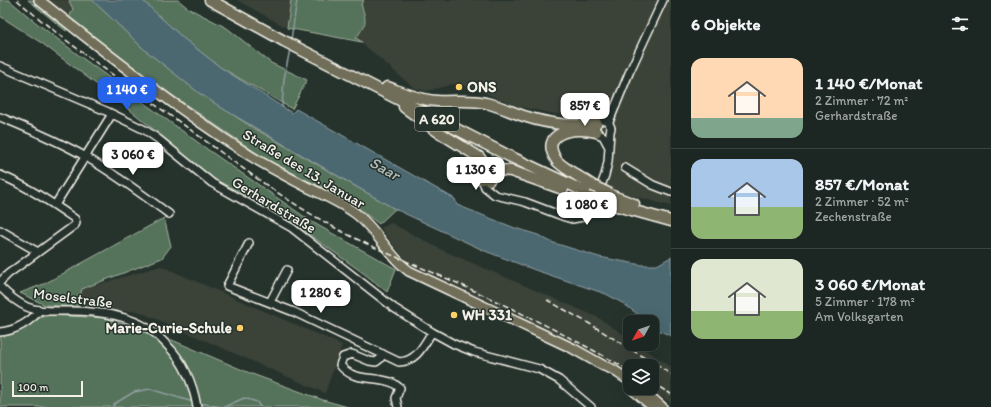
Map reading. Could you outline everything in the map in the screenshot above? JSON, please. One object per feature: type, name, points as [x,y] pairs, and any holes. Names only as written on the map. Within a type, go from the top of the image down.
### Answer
[{"type":"highway","name":"A 620","points":[[210,0],[591,192],[671,221]]},
{"type":"highway","name":"A 620","points":[[223,0],[286,38]]},
{"type":"highway","points":[[386,90],[420,99],[438,101],[464,100],[486,103],[528,118],[542,121],[588,125],[598,130]]},
{"type":"highway","points":[[386,90],[422,121],[479,157],[484,164],[486,179]]},
{"type":"highway","points":[[591,192],[558,162],[552,151],[552,143],[557,135],[564,131],[598,130]]},
{"type":"highway","points":[[486,179],[495,171],[508,170],[591,192]]},
{"type":"highway","name":"A 620","points":[[612,200],[671,214]]},
{"type":"main road","name":"Straße des 13. Januar","points":[[39,0],[139,78],[248,154],[276,171],[337,202],[357,214],[398,262],[409,271],[572,348],[623,376]]},
{"type":"main road","name":"Straße des 13. Januar","points":[[604,366],[623,382]]},
{"type":"main road","name":"Straße des 13. Januar","points":[[638,395],[653,407]]},
{"type":"main road","points":[[648,395],[662,407]]},
{"type":"street","points":[[609,122],[629,72],[663,0]]},
{"type":"street","name":"Gerhardstraße","points":[[0,66],[112,114],[145,130],[212,183],[292,228],[394,308],[432,332],[454,344],[474,352],[540,369],[558,380],[591,407]]},
{"type":"street","points":[[55,205],[112,114]]},
{"type":"street","points":[[0,117],[47,137],[85,156],[135,189],[169,214]]},
{"type":"street","points":[[486,179],[483,184],[488,191],[495,195],[525,202],[572,219],[583,217],[591,209],[602,185],[608,162],[610,132],[612,128],[609,122],[604,119],[598,130]]},
{"type":"street","points":[[598,130],[607,135],[610,132]]},
{"type":"street","points":[[598,130],[609,148]]},
{"type":"street","points":[[624,168],[653,185],[671,192]]},
{"type":"street","points":[[0,175],[19,183],[55,205],[75,219],[76,223],[8,274],[0,282]]},
{"type":"street","points":[[0,230],[38,252]]},
{"type":"street","points":[[249,243],[227,286],[270,302],[332,329],[399,362],[405,362],[413,358],[432,332]]},
{"type":"street","points":[[270,302],[287,270]]},
{"type":"street","name":"Moselstraße","points":[[0,287],[16,301],[28,308],[98,313],[118,317],[149,328],[159,336],[182,364],[188,374],[197,407]]},
{"type":"street","points":[[0,332],[7,332],[24,325],[40,310]]},
{"type":"street","points":[[382,354],[380,360],[376,362],[369,361],[352,354],[343,357],[340,365],[346,372],[355,376],[393,383],[400,388],[396,398],[398,407]]},
{"type":"shaded area","points":[[47,0],[70,0],[69,1],[73,9],[69,18]]},
{"type":"shaded area","points":[[237,0],[291,0],[287,28]]},
{"type":"shaded area","points":[[364,0],[671,0],[671,206],[618,192],[598,182],[605,158],[604,148],[601,141],[592,134],[594,116],[591,112],[586,111],[575,116],[561,115],[516,106],[473,88],[453,84],[427,91],[414,88],[356,38],[365,26],[365,17],[361,4]]},
{"type":"shaded area","points":[[391,223],[442,250],[597,317],[623,334],[623,351],[647,351],[671,367],[671,403],[659,395],[659,359],[623,359],[623,371],[565,338],[409,263],[381,228]]},
{"type":"shaded area","name":"Marie-Curie-Schule","points":[[161,266],[342,345],[325,393],[138,311],[114,311],[95,308],[79,303],[82,289]]},
{"type":"green space","points":[[0,0],[9,0],[85,60],[207,149],[312,222],[396,269],[387,292],[366,275],[292,222],[264,205],[214,179],[124,105],[43,44],[0,16]]},
{"type":"green space","points":[[28,0],[35,0],[68,27],[66,31]]},
{"type":"green space","points":[[92,0],[146,51],[199,93],[252,127],[395,209],[379,224],[352,203],[264,158],[166,91],[69,18],[73,9],[69,1]]},
{"type":"green space","points":[[142,0],[178,0],[188,8],[227,28],[271,63],[307,80],[292,109],[220,67],[183,38]]},
{"type":"green space","points":[[291,0],[364,0],[361,4],[365,22],[356,38],[362,42],[287,28]]},
{"type":"green space","points":[[164,218],[171,246],[162,258],[82,289],[77,307],[45,305],[20,293],[44,284]]},
{"type":"green space","points":[[50,315],[106,318],[133,328],[145,329],[155,337],[172,340],[252,374],[323,400],[348,407],[0,407],[0,332]]},
{"type":"water","name":"Saar","points":[[92,0],[142,0],[183,38],[220,67],[292,113],[296,109],[455,199],[457,205],[515,228],[538,235],[551,242],[599,257],[642,265],[657,265],[671,257],[671,336],[659,330],[659,315],[639,315],[624,304],[606,294],[485,251],[395,209],[225,110],[199,93],[146,51]]},
{"type":"waterway","points":[[291,40],[297,0]]},
{"type":"waterway","points":[[282,107],[284,79],[290,49]]},
{"type":"waterway","points":[[113,407],[114,404],[134,392],[150,389],[193,402]]},
{"type":"waterway","points":[[224,407],[244,398],[257,402],[260,407]]},
{"type":"waterway","points":[[199,403],[222,407]]},
{"type":"railway","points":[[17,0],[58,34],[101,66],[262,182],[301,208],[356,239],[466,287],[529,317],[590,348],[623,367]]},
{"type":"railway","points":[[547,300],[590,324],[671,374]]},
{"type":"railway","points":[[659,387],[671,394]]},
{"type":"place","name":"ONS","points":[[459,87]]},
{"type":"place","name":"WH 331","points":[[454,315]]},
{"type":"place","name":"Marie-Curie-Schule","points":[[240,328]]}]
